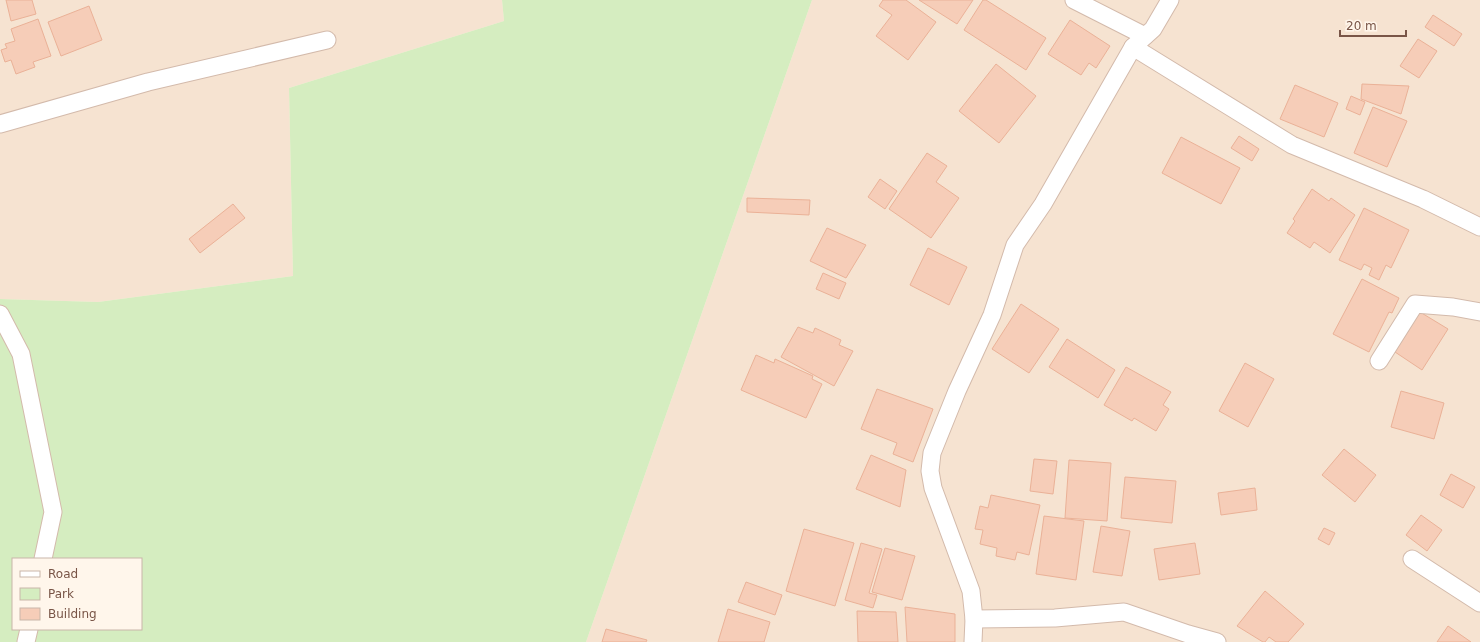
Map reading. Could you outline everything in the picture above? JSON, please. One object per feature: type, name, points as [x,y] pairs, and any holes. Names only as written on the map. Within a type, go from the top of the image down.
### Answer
[{"type":"street","points":[[1074,0],[1139,41],[1292,145],[1423,199],[1480,227]]},
{"type":"street","points":[[973,642],[974,619],[971,591],[934,488],[930,471],[932,453],[957,391],[992,315],[1015,245],[1043,204],[1139,41],[1153,29],[1170,0]]},
{"type":"street","points":[[0,124],[148,82],[327,40]]},
{"type":"street","points":[[1379,361],[1415,304],[1453,307],[1480,312]]},
{"type":"street","points":[[0,314],[21,354],[53,512],[43,558]]},
{"type":"street","points":[[1412,559],[1480,603]]},
{"type":"street","points":[[974,619],[1054,618],[1124,612],[1188,634],[1217,642]]},
{"type":"street","points":[[26,642],[29,630]]},
{"type":"shaded area","points":[[0,0],[502,0],[504,21],[289,88],[293,276],[98,302],[0,299]]},
{"type":"shaded area","points":[[812,0],[1480,0],[1480,642],[586,642]]},
{"type":"green space","points":[[502,0],[812,0],[586,642],[0,642],[0,299],[98,302],[293,276],[289,88],[504,21]]},
{"type":"building","points":[[6,0],[32,0],[36,14],[11,21]]},
{"type":"building","points":[[883,0],[906,0],[936,22],[908,60],[876,36],[892,15],[879,6]]},
{"type":"building","points":[[919,0],[973,0],[957,24]]},
{"type":"building","points":[[983,0],[986,0],[1046,38],[1026,70],[964,30]]},
{"type":"building","points":[[89,6],[102,40],[61,56],[48,22]]},
{"type":"building","points":[[1433,15],[1462,34],[1454,46],[1425,27]]},
{"type":"building","points":[[38,19],[51,56],[33,62],[35,67],[16,74],[11,60],[5,62],[1,50],[7,48],[5,44],[15,41],[11,29]]},
{"type":"building","points":[[1070,20],[1110,46],[1096,68],[1089,63],[1081,75],[1048,54]]},
{"type":"building","points":[[1418,39],[1437,51],[1419,78],[1400,66]]},
{"type":"building","points":[[996,64],[1036,96],[999,143],[959,111]]},
{"type":"building","points":[[1362,84],[1409,86],[1401,114],[1361,99]]},
{"type":"building","points":[[1295,85],[1338,103],[1324,137],[1280,119]]},
{"type":"building","points":[[1351,96],[1365,102],[1360,115],[1346,109]]},
{"type":"building","points":[[1373,107],[1407,121],[1387,167],[1354,153]]},
{"type":"building","points":[[1239,136],[1259,149],[1252,161],[1231,148]]},
{"type":"building","points":[[1181,137],[1240,168],[1221,204],[1162,173]]},
{"type":"building","points":[[927,153],[947,166],[936,182],[959,198],[931,238],[889,209]]},
{"type":"building","points":[[880,179],[897,191],[885,209],[868,197]]},
{"type":"building","points":[[1312,189],[1329,201],[1331,198],[1355,215],[1330,253],[1314,242],[1310,248],[1287,233],[1295,221],[1293,219]]},
{"type":"building","points":[[747,198],[810,200],[809,215],[747,212]]},
{"type":"building","points":[[233,204],[245,218],[200,253],[189,239]]},
{"type":"building","points":[[1364,208],[1409,230],[1391,268],[1386,265],[1379,280],[1369,275],[1372,268],[1364,264],[1361,270],[1339,260]]},
{"type":"building","points":[[827,228],[866,245],[846,278],[810,261]]},
{"type":"building","points":[[928,248],[967,267],[949,305],[910,285]]},
{"type":"building","points":[[823,273],[846,283],[839,299],[816,289]]},
{"type":"building","points":[[1362,279],[1399,298],[1392,313],[1389,312],[1369,352],[1333,334]]},
{"type":"building","points":[[1021,304],[1059,329],[1029,373],[992,349]]},
{"type":"building","points":[[1420,312],[1448,329],[1422,370],[1395,352]]},
{"type":"building","points":[[798,327],[813,333],[815,328],[841,340],[839,345],[853,351],[834,386],[781,357]]},
{"type":"building","points":[[1067,339],[1115,370],[1098,398],[1049,367]]},
{"type":"building","points":[[756,355],[774,363],[775,359],[813,376],[812,379],[822,384],[806,418],[741,390]]},
{"type":"building","points":[[1245,363],[1274,379],[1248,427],[1219,411]]},
{"type":"building","points":[[1126,367],[1171,392],[1163,405],[1169,409],[1156,431],[1134,418],[1132,421],[1104,405]]},
{"type":"building","points":[[877,389],[933,409],[913,462],[893,454],[897,443],[861,429]]},
{"type":"building","points":[[1401,391],[1444,403],[1434,439],[1391,427]]},
{"type":"building","points":[[1344,449],[1376,475],[1355,502],[1322,475]]},
{"type":"building","points":[[871,455],[906,470],[900,507],[856,489]]},
{"type":"building","points":[[1034,459],[1057,461],[1053,494],[1030,491]]},
{"type":"building","points":[[1069,460],[1111,463],[1107,521],[1065,518]]},
{"type":"building","points":[[1451,474],[1475,487],[1463,508],[1440,495]]},
{"type":"building","points":[[1125,477],[1176,481],[1172,523],[1121,518]]},
{"type":"building","points":[[1255,488],[1257,510],[1221,515],[1218,493]]},
{"type":"building","points":[[991,495],[1040,505],[1029,555],[1017,552],[1015,560],[996,556],[997,548],[980,544],[983,530],[975,529],[980,506],[988,508]]},
{"type":"building","points":[[1421,515],[1442,530],[1427,551],[1406,535]]},
{"type":"building","points":[[1044,516],[1084,521],[1076,580],[1036,574]]},
{"type":"building","points":[[1101,526],[1130,531],[1122,576],[1093,572]]},
{"type":"building","points":[[1324,528],[1335,533],[1329,545],[1318,539]]},
{"type":"building","points":[[804,529],[854,543],[835,606],[786,591]]},
{"type":"building","points":[[861,543],[882,549],[869,593],[877,595],[873,608],[845,600]]},
{"type":"building","points":[[1195,543],[1200,574],[1159,580],[1154,549]]},
{"type":"building","points":[[885,548],[915,556],[902,600],[872,592]]},
{"type":"building","points":[[746,582],[782,595],[775,615],[738,602]]},
{"type":"building","points":[[1265,591],[1304,624],[1288,642],[1276,642],[1269,637],[1265,642],[1263,642],[1237,626]]},
{"type":"building","points":[[905,607],[955,614],[955,642],[907,642]]},
{"type":"building","points":[[728,609],[770,622],[764,642],[718,642]]},
{"type":"building","points":[[857,611],[896,612],[898,642],[858,642]]},
{"type":"building","points":[[1448,626],[1471,642],[1437,642]]},
{"type":"building","points":[[606,629],[647,640],[646,642],[602,642]]}]
